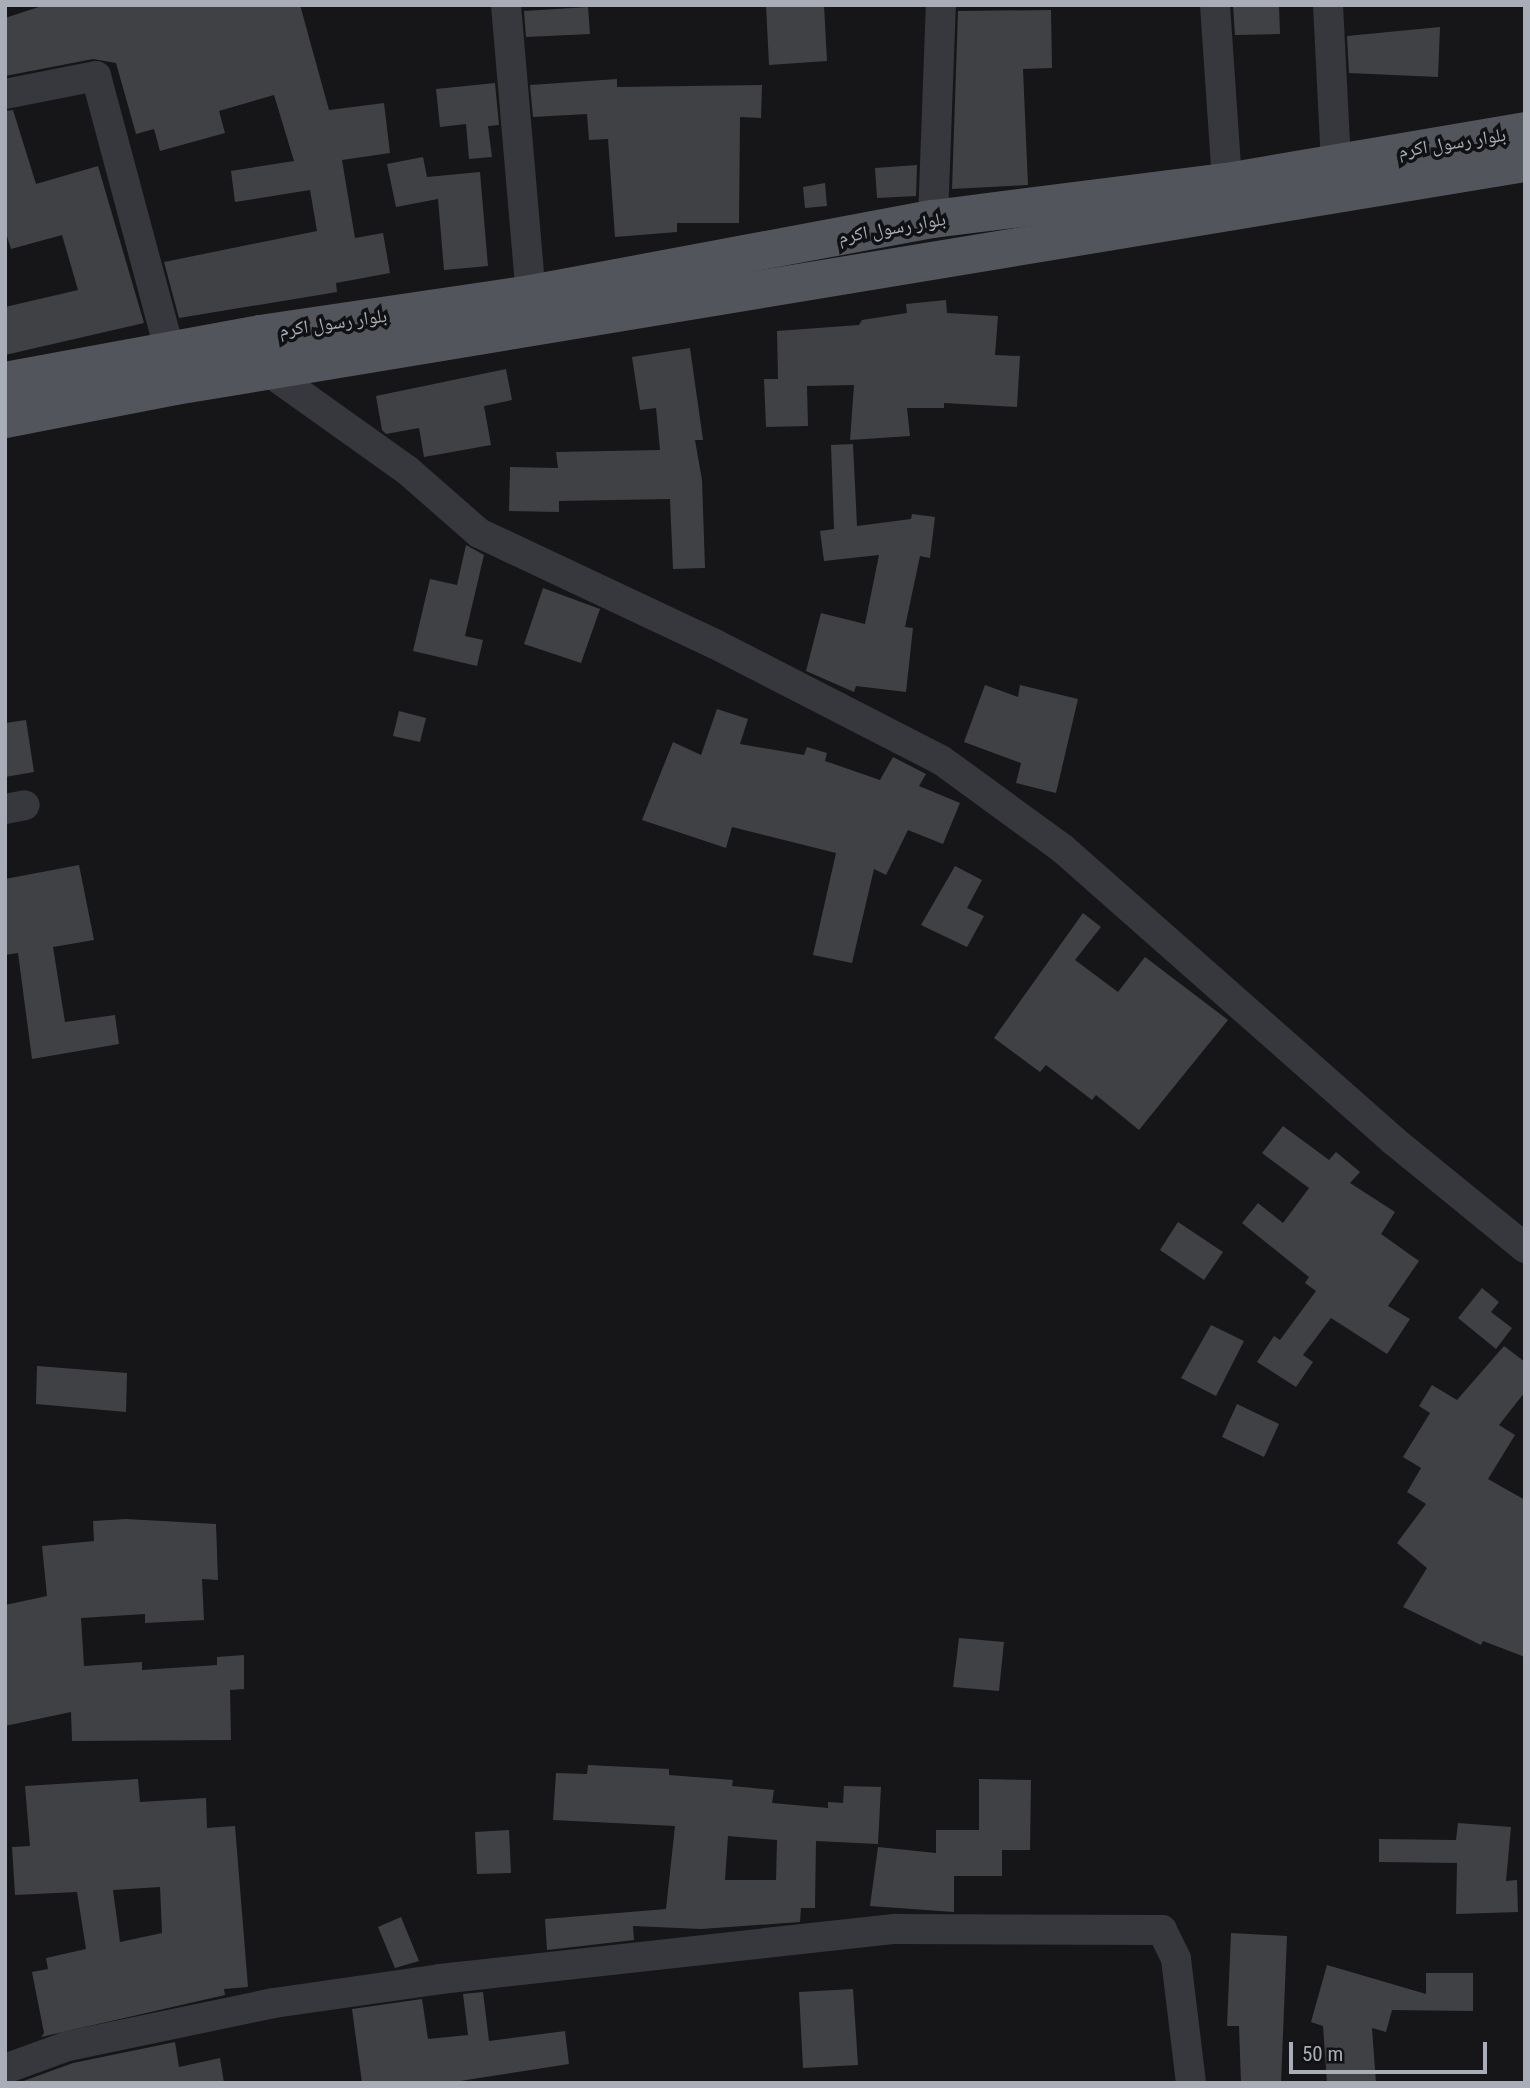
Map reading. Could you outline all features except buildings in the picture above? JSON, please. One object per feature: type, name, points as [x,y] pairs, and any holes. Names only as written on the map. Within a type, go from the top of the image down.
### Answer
[{"type":"main road","name":"بلوار رسول اکرم","points":[[5,381],[170,353],[260,334],[531,294],[933,219],[1227,181],[1525,131]]},
{"type":"main road","name":"بلوار رسول اکرم","points":[[5,419],[268,371],[1525,163]]},
{"type":"main road","name":"بلوار رسول اکرم","points":[[260,334],[268,371]]},
{"type":"street","points":[[506,5],[531,294]]},
{"type":"street","points":[[933,219],[941,5]]},
{"type":"street","points":[[1215,5],[1227,181]]},
{"type":"street","points":[[1328,5],[1336,161]]},
{"type":"street","points":[[5,94],[96,76],[170,353]]},
{"type":"street","points":[[268,371],[407,470],[480,533],[715,644],[941,760],[1063,849],[1394,1141],[1525,1248]]},
{"type":"street","points":[[5,2069],[68,2046],[274,2003],[440,1979],[894,1928],[1161,1930],[1176,1959],[1191,2083]]}]
